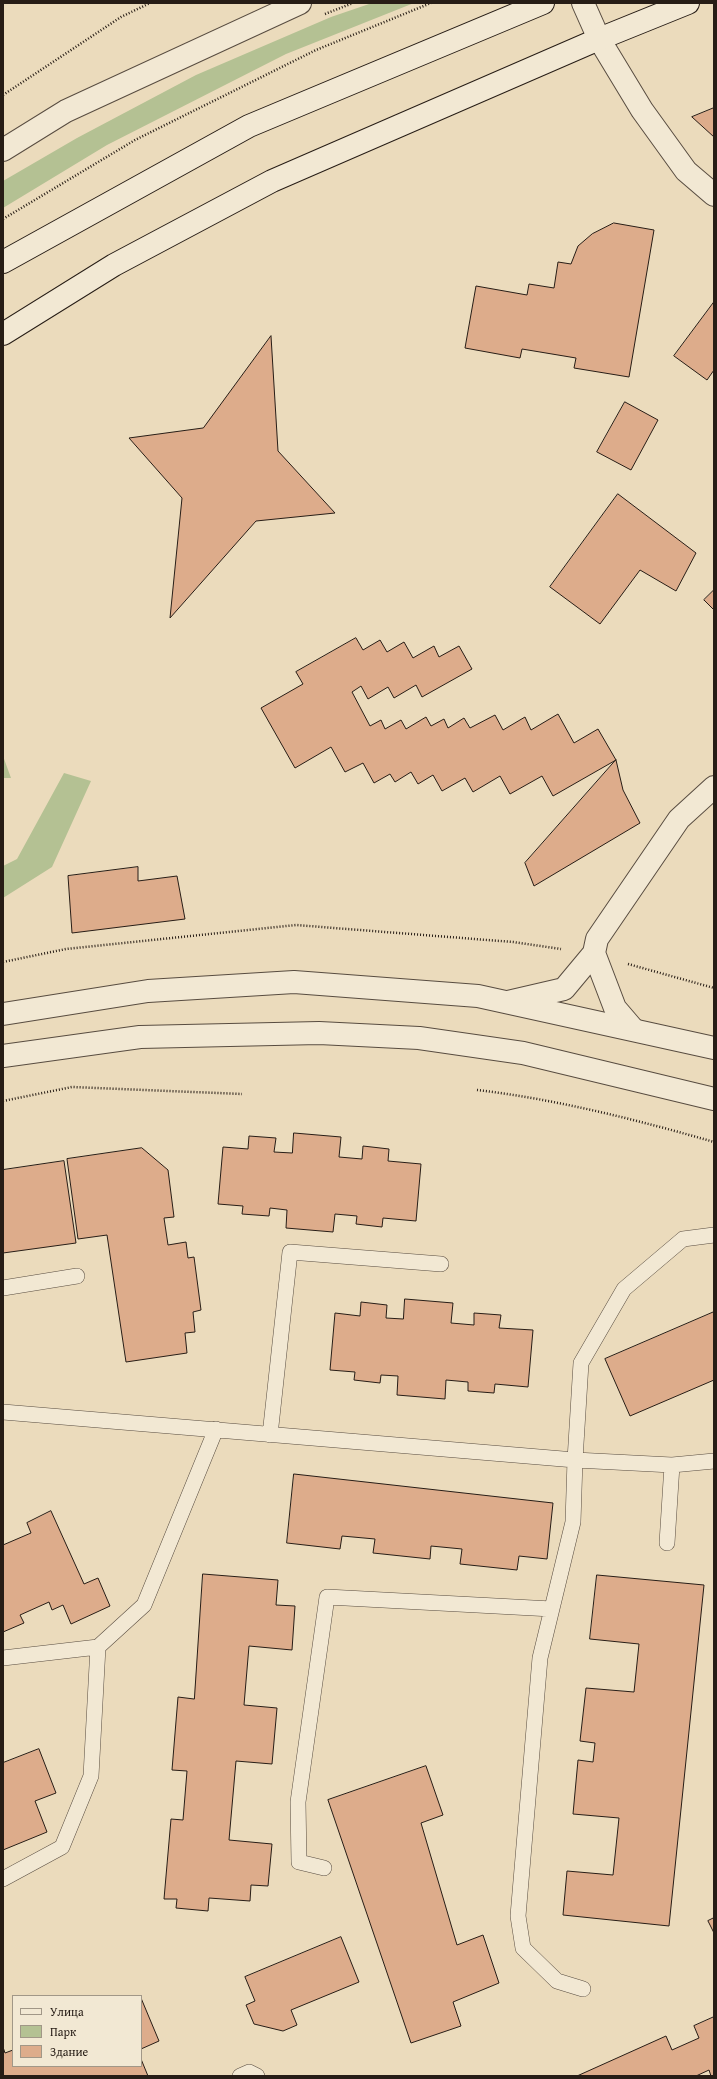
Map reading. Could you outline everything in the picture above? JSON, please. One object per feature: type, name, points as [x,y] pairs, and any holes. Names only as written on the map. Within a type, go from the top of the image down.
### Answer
[{"type":"street","points":[[3,150],[66,111],[272,9],[300,3]]},
{"type":"street","points":[[3,262],[249,126],[543,3]]},
{"type":"street","points":[[583,3],[599,39],[642,110],[686,171],[714,195]]},
{"type":"street","points":[[3,334],[114,265],[272,181],[599,39],[688,3]]},
{"type":"street","points":[[508,1002],[564,989],[594,953],[597,939],[679,819],[714,787]]},
{"type":"street","points":[[594,953],[615,1008],[633,1029]]},
{"type":"street","points":[[3,1014],[148,991],[294,982],[478,996],[714,1048]]},
{"type":"street","points":[[3,1056],[140,1037],[320,1033],[419,1038],[523,1054],[714,1099]]},
{"type":"lane","points":[[583,1989],[557,1981],[523,1948],[518,1916],[540,1658],[573,1522],[581,1363],[624,1289],[683,1239],[714,1235]]},
{"type":"lane","points":[[270,1435],[290,1252],[441,1264]]},
{"type":"lane","points":[[3,1288],[77,1276]]},
{"type":"lane","points":[[3,1412],[575,1460],[672,1465],[714,1461]]},
{"type":"lane","points":[[3,1658],[98,1648],[144,1605],[216,1429]]},
{"type":"lane","points":[[666,1543],[672,1465]]},
{"type":"lane","points":[[324,1868],[300,1862],[298,1802],[327,1597],[552,1609]]},
{"type":"lane","points":[[3,1879],[62,1847],[91,1776],[98,1648]]},
{"type":"lane","points":[[240,2076],[249,2072],[257,2076]]},
{"type":"path","points":[[3,94],[121,17],[150,3]]},
{"type":"path","points":[[3,219],[135,140],[316,50],[431,3]]},
{"type":"path","points":[[3,962],[66,949],[296,926],[513,942],[594,953],[714,988]]},
{"type":"path","points":[[3,1101],[72,1087],[242,1094]]},
{"type":"path","points":[[477,1090],[526,1097],[661,1127],[714,1142]]},
{"type":"green space","points":[[372,3],[414,3],[286,54],[107,145],[3,208],[3,181],[77,138],[196,75],[331,17]]},
{"type":"green space","points":[[3,756],[11,778],[3,778]]},
{"type":"green space","points":[[64,773],[91,781],[52,867],[3,898],[3,866],[17,859]]},
{"type":"building","points":[[714,108],[714,137],[692,117]]},
{"type":"building","points":[[614,223],[654,230],[629,377],[574,368],[576,358],[522,349],[520,358],[465,348],[476,286],[527,295],[529,284],[554,288],[558,262],[571,264],[578,246],[592,234]]},
{"type":"building","points":[[714,302],[714,370],[707,380],[674,356]]},
{"type":"building","points":[[271,336],[278,451],[335,513],[256,521],[170,618],[182,498],[129,438],[203,428]]},
{"type":"building","points":[[625,402],[658,420],[631,470],[597,452]]},
{"type":"building","points":[[618,494],[696,553],[676,591],[640,570],[600,624],[550,587]]},
{"type":"building","points":[[714,590],[714,610],[704,600]]},
{"type":"building","points":[[356,638],[363,650],[380,640],[387,652],[404,642],[413,658],[434,646],[439,657],[459,646],[472,669],[422,697],[416,685],[394,698],[388,687],[368,699],[361,686],[352,692],[370,726],[381,720],[385,729],[401,720],[406,729],[426,717],[431,726],[444,719],[448,728],[464,718],[470,728],[495,715],[503,730],[525,717],[531,730],[558,714],[574,743],[598,729],[616,760],[553,796],[542,776],[510,794],[500,776],[473,792],[465,778],[442,791],[433,775],[418,784],[411,772],[395,782],[390,774],[374,783],[363,763],[345,772],[331,747],[295,768],[261,708],[303,684],[296,672]]},
{"type":"building","points":[[616,760],[623,790],[640,823],[534,886],[525,863]]},
{"type":"building","points":[[138,867],[138,881],[177,876],[185,919],[72,933],[68,876]]},
{"type":"building","points":[[294,1133],[341,1137],[339,1157],[362,1159],[363,1146],[389,1149],[388,1161],[421,1164],[416,1221],[383,1218],[382,1227],[356,1224],[357,1216],[335,1214],[333,1232],[286,1228],[287,1210],[270,1208],[269,1216],[242,1214],[243,1206],[218,1204],[223,1147],[248,1149],[249,1136],[276,1138],[274,1152],[292,1153]]},
{"type":"building","points":[[142,1148],[168,1170],[174,1217],[164,1218],[168,1245],[186,1242],[188,1258],[194,1257],[201,1310],[193,1312],[195,1332],[185,1333],[187,1353],[126,1362],[107,1235],[78,1239],[67,1159]]},
{"type":"building","points":[[64,1161],[76,1243],[3,1253],[3,1170]]},
{"type":"building","points":[[405,1299],[453,1303],[451,1323],[474,1325],[474,1313],[501,1315],[499,1328],[533,1330],[528,1387],[495,1384],[494,1393],[468,1391],[468,1382],[446,1380],[445,1399],[397,1395],[398,1376],[381,1375],[380,1383],[354,1380],[355,1372],[330,1370],[335,1313],[360,1316],[361,1302],[387,1305],[386,1318],[403,1319]]},
{"type":"building","points":[[714,1312],[714,1380],[630,1416],[605,1359]]},
{"type":"building","points":[[294,1474],[553,1503],[547,1559],[519,1556],[517,1570],[460,1564],[462,1549],[431,1546],[430,1559],[373,1553],[375,1539],[342,1536],[340,1549],[287,1543]]},
{"type":"building","points":[[51,1511],[84,1584],[98,1578],[110,1606],[71,1624],[63,1605],[52,1610],[49,1602],[20,1615],[24,1623],[3,1632],[3,1545],[31,1533],[27,1523]]},
{"type":"building","points":[[203,1574],[278,1580],[276,1605],[295,1606],[292,1650],[249,1646],[244,1705],[277,1708],[272,1764],[236,1761],[229,1840],[272,1844],[268,1886],[251,1885],[250,1901],[209,1898],[208,1911],[176,1908],[177,1899],[164,1899],[171,1819],[183,1820],[187,1771],[172,1770],[178,1697],[194,1699]]},
{"type":"building","points":[[597,1575],[704,1585],[669,1926],[563,1915],[567,1871],[613,1875],[619,1818],[573,1814],[578,1760],[593,1762],[595,1743],[580,1741],[586,1688],[634,1692],[639,1644],[590,1639]]},
{"type":"building","points":[[39,1749],[56,1793],[35,1801],[47,1832],[3,1850],[3,1763]]},
{"type":"building","points":[[426,1766],[443,1815],[421,1823],[457,1945],[483,1935],[499,1983],[453,2002],[461,2026],[411,2043],[328,1800]]},
{"type":"building","points":[[714,1918],[714,1933],[708,1921]]},
{"type":"building","points":[[341,1937],[359,1982],[291,2010],[297,2025],[283,2031],[254,2024],[246,2005],[255,2001],[245,1977]]},
{"type":"building","points":[[142,2000],[159,2041],[142,2049]]},
{"type":"building","points":[[714,2017],[714,2076],[711,2076],[709,2070],[696,2076],[577,2076],[666,2036],[672,2050],[699,2038],[694,2026]]},
{"type":"building","points":[[3,2047],[5,2053],[12,2050],[12,2067],[142,2067],[142,2061],[148,2076],[3,2076]]}]
